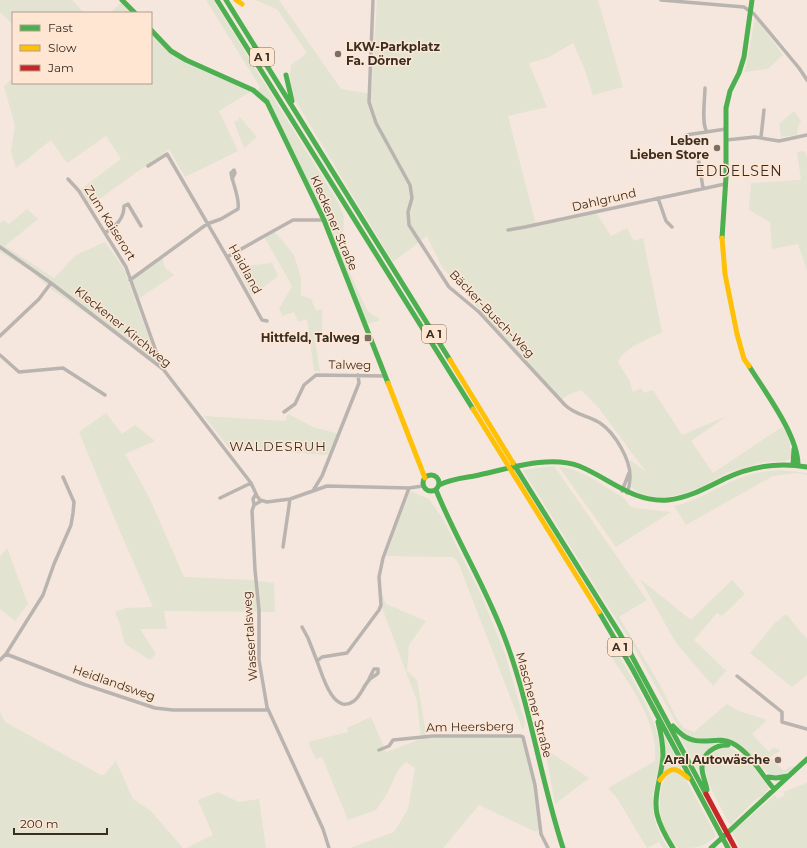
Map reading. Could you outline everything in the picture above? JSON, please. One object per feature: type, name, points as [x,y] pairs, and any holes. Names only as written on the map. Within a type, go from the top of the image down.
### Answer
[{"type":"main road","points":[[122,0],[134,12]]},
{"type":"main road","name":"A 1","points":[[217,0],[597,608],[655,710],[728,848]]},
{"type":"main road","name":"A 1","points":[[226,0],[620,634],[735,848]]},
{"type":"main road","points":[[236,0],[242,4]]},
{"type":"main road","points":[[752,0],[742,63],[728,99],[725,116],[725,184],[722,232],[726,277],[739,344],[747,366],[785,424],[798,456],[796,465]]},
{"type":"main road","name":"Kleckener Straße","points":[[152,31],[171,50],[186,60],[254,90],[264,98],[274,114],[324,220],[417,458],[427,477]]},
{"type":"main road","points":[[286,75],[290,95],[297,114]]},
{"type":"main road","points":[[340,197],[347,218]]},
{"type":"main road","points":[[410,318],[423,330]]},
{"type":"main road","points":[[438,485],[435,476],[427,477],[423,481],[423,486],[430,492],[438,485],[452,480],[528,464],[559,462],[571,464],[587,470],[625,492],[648,500],[675,500],[699,492],[742,472],[770,465],[796,465],[807,467]]},
{"type":"main road","name":"Maschener Straße","points":[[438,485],[442,506]]},
{"type":"main road","name":"Maschener Straße","points":[[430,492],[442,506],[488,599],[513,659],[523,694],[548,800],[563,848]]},
{"type":"main road","points":[[655,710],[663,746],[663,757],[656,803],[658,820],[664,835],[673,848]]},
{"type":"main road","points":[[666,719],[680,734],[689,740],[701,742],[722,740],[733,744],[740,749],[775,788]]},
{"type":"main road","points":[[708,798],[702,767],[706,754],[713,748],[722,745],[729,745],[740,749]]},
{"type":"main road","points":[[712,847],[807,759]]},
{"type":"main road","points":[[658,783],[666,772],[671,769],[677,769],[683,772],[697,790]]},
{"type":"main road","points":[[762,773],[776,778],[788,776]]},
{"type":"main road","points":[[768,776],[773,782],[775,788]]},
{"type":"street","name":"Bäcker-Busch-Weg","points":[[373,0],[369,102],[376,123],[410,184],[412,198],[408,219],[412,231],[449,287],[479,312],[565,406],[578,414],[600,423],[608,430],[627,459],[630,472],[625,492]]},
{"type":"street","points":[[661,0],[744,7],[750,10],[799,68],[807,80]]},
{"type":"street","points":[[705,88],[704,118],[705,129],[707,132]]},
{"type":"street","points":[[761,137],[764,110]]},
{"type":"street","points":[[686,135],[726,129]]},
{"type":"street","points":[[726,140],[761,137],[780,141],[807,135]]},
{"type":"street","name":"Haidland","points":[[148,166],[167,154],[262,320],[267,321]]},
{"type":"street","points":[[698,157],[704,188]]},
{"type":"street","name":"Zum Kaiserort","points":[[68,179],[79,191],[126,267],[163,369]]},
{"type":"street","points":[[207,224],[221,219],[238,209],[239,205],[232,179]]},
{"type":"street","name":"Dahlgrund","points":[[508,230],[725,184]]},
{"type":"street","points":[[658,198],[666,221],[672,227]]},
{"type":"street","points":[[105,233],[117,225],[121,218],[124,206],[128,204],[141,226]]},
{"type":"street","points":[[227,257],[293,220],[324,220]]},
{"type":"street","name":"Zum Kaiserort","points":[[130,280],[207,224]]},
{"type":"street","name":"Kleckener Kirchweg","points":[[0,247],[51,283],[163,369],[251,483],[261,501]]},
{"type":"street","points":[[0,336],[39,299],[51,283]]},
{"type":"street","points":[[0,355],[19,372],[63,368],[104,395]]},
{"type":"street","name":"Talweg","points":[[284,412],[295,404],[304,385],[316,375],[385,376]]},
{"type":"street","points":[[314,489],[322,476],[359,383],[358,375]]},
{"type":"street","points":[[0,660],[6,654],[43,595],[54,564],[71,525],[74,513],[74,502],[63,477]]},
{"type":"street","points":[[220,498],[251,483]]},
{"type":"street","points":[[254,505],[261,501],[290,499],[314,489],[326,486],[409,488],[423,486]]},
{"type":"street","points":[[317,661],[322,657],[347,653],[380,608],[379,577],[383,558],[409,488]]},
{"type":"street","name":"Wassertalsweg","points":[[256,494],[252,511],[254,559],[259,610],[259,660],[268,710],[323,829],[330,848]]},
{"type":"street","points":[[283,547],[290,499]]},
{"type":"street","points":[[302,627],[332,697],[338,702],[343,704],[353,702],[360,695],[369,679]]},
{"type":"street","name":"Heidlandsweg","points":[[6,654],[148,707],[168,710],[268,710]]},
{"type":"street","points":[[737,676],[782,712],[782,722],[807,729]]},
{"type":"street","name":"Am Heersberg","points":[[379,750],[389,746],[393,740],[432,736],[523,737],[535,785],[541,834],[548,848]]},
{"type":"green space","points":[[0,0],[72,0],[83,12],[12,12],[12,23],[1,13],[0,14]]},
{"type":"green space","points":[[206,0],[213,0],[339,204],[344,217],[342,256],[367,310],[379,318],[379,321],[365,324],[324,220],[271,107],[257,92],[260,87]]},
{"type":"green space","points":[[255,0],[279,0],[341,89],[371,94],[377,0],[598,0],[623,87],[593,95],[585,70],[573,43],[547,58],[529,63],[547,107],[508,116],[536,225],[596,212],[611,236],[627,228],[634,241],[643,238],[662,332],[625,352],[618,362],[629,380],[633,392],[641,388],[644,393],[653,390],[682,435],[727,416],[691,441],[713,473],[782,427],[788,435],[792,458],[784,461],[763,462],[726,473],[704,486],[682,494],[663,498],[642,495],[632,488],[630,460],[646,472],[598,407],[581,390],[568,395],[560,401],[442,267],[427,236],[393,262],[292,95],[290,75],[291,65],[307,53],[277,9]]},
{"type":"green space","points":[[123,1],[133,12],[111,12]]},
{"type":"green space","points":[[755,17],[783,55],[768,69],[744,72],[747,62]]},
{"type":"green space","points":[[152,31],[176,55],[253,90],[219,111],[238,151],[185,177],[169,149],[91,205],[81,189],[121,159],[106,136],[67,163],[51,140],[16,168],[11,151],[15,126],[4,86],[12,79],[12,84],[152,84]]},
{"type":"green space","points":[[794,111],[801,121],[798,127],[797,135],[781,137],[779,124]]},
{"type":"green space","points":[[240,117],[257,137],[244,148],[234,122],[239,120],[238,118]]},
{"type":"green space","points":[[804,151],[807,157],[807,270],[798,244],[772,249],[770,222],[749,210],[751,183],[801,180],[797,152]]},
{"type":"green space","points":[[27,209],[38,219],[5,246],[54,278],[76,255],[105,242],[124,269],[158,363],[51,289],[32,272],[0,252],[0,223],[3,220],[9,224]]},
{"type":"green space","points":[[275,232],[294,255],[301,278],[301,295],[311,299],[316,311],[322,309],[322,334],[314,335],[320,372],[314,371],[307,319],[298,322],[294,312],[283,316],[279,309],[292,286],[265,238]]},
{"type":"green space","points":[[162,257],[165,268],[174,275],[138,299],[130,280]]},
{"type":"green space","points":[[272,263],[278,276],[252,296],[237,267]]},
{"type":"green space","points":[[106,413],[122,434],[135,425],[155,441],[125,454],[149,497],[184,577],[251,580],[274,583],[275,612],[164,611],[167,629],[140,629],[156,654],[150,660],[125,644],[115,612],[126,608],[153,607],[79,432]]},
{"type":"green space","points":[[288,414],[313,427],[339,434],[327,455],[229,448],[204,416],[285,421]]},
{"type":"green space","points":[[554,466],[647,600],[619,617],[659,683],[677,719],[684,728],[694,732],[727,704],[739,711],[767,720],[752,734],[769,752],[774,747],[776,749],[778,748],[780,751],[770,757],[784,771],[795,766],[793,769],[781,774],[770,775],[744,748],[707,739],[690,737],[679,728],[630,640],[523,470]]},
{"type":"green space","points":[[559,467],[571,469],[588,476],[624,498],[629,505],[634,508],[671,512],[616,547]]},
{"type":"green space","points":[[780,470],[807,473],[807,475],[798,473],[773,476],[686,525],[674,506],[700,497],[734,480],[748,475]]},
{"type":"green space","points":[[410,491],[429,499],[444,521],[482,597],[505,654],[525,723],[523,730],[458,562],[453,557],[386,556]]},
{"type":"green space","points":[[7,548],[28,604],[15,621],[0,609],[0,557]]},
{"type":"green space","points":[[376,575],[386,604],[426,621],[409,645],[407,671],[417,680],[426,734],[431,737],[513,737],[523,740],[534,786],[539,829],[536,832],[479,805],[443,848],[350,848],[394,832],[408,809],[415,768],[406,762],[398,770],[387,794],[376,810],[348,820],[322,757],[316,759],[308,742],[348,732],[347,728],[371,717],[386,752],[421,739],[417,701],[381,605],[380,590]]},
{"type":"green space","points":[[640,579],[691,620],[732,580],[745,594],[722,616],[717,613],[694,640],[723,668],[727,670],[713,686],[676,643]]},
{"type":"green space","points":[[786,614],[807,639],[807,675],[792,687],[750,653],[775,623]]},
{"type":"green space","points":[[612,643],[640,692],[657,732],[660,745],[660,754],[653,793],[653,809],[654,818],[663,841],[668,848],[663,848],[659,842],[647,848],[617,798],[608,788],[655,761],[655,746],[652,731],[646,716],[631,687],[605,647]]},
{"type":"green space","points":[[0,712],[5,722],[101,775],[104,775],[116,761],[133,799],[151,811],[183,848],[0,848]]},
{"type":"green space","points":[[662,731],[682,769],[664,772]]},
{"type":"green space","points":[[679,735],[721,742],[706,753],[703,780]]},
{"type":"green space","points":[[727,747],[740,753],[768,787],[763,796],[757,798],[730,825],[713,792],[706,770],[706,764],[712,754]]},
{"type":"green space","points":[[545,749],[589,778],[555,804]]},
{"type":"green space","points":[[674,771],[684,776],[716,836],[703,845],[690,848],[678,848],[665,830],[660,811],[661,789],[666,777]]},
{"type":"green space","points":[[807,783],[807,848],[740,848],[732,832],[775,795],[777,799],[785,796],[783,792]]},
{"type":"green space","points":[[218,792],[239,802],[259,799],[266,848],[186,848],[213,835],[198,800]]},
{"type":"traffic: fast","points":[[122,0],[134,12]]},
{"type":"traffic: fast","points":[[217,0],[473,409]]},
{"type":"traffic: fast","points":[[226,0],[450,360]]},
{"type":"traffic: fast","points":[[722,238],[726,177],[726,108],[730,91],[739,73],[744,57],[752,0]]},
{"type":"traffic: fast","points":[[152,31],[171,51],[186,60],[253,90],[267,102],[324,220],[388,383]]},
{"type":"traffic: fast","points":[[286,75],[292,101]]},
{"type":"traffic: fast","points":[[749,366],[787,427],[797,453],[798,465]]},
{"type":"traffic: fast","points":[[793,465],[794,449]]},
{"type":"traffic: fast","points":[[439,485],[452,480],[526,464],[554,462],[579,466],[632,494],[655,500],[668,500],[690,495],[724,479],[754,468],[775,465],[807,467]]},
{"type":"traffic: fast","points":[[513,463],[620,634],[706,794]]},
{"type":"traffic: fast","points":[[431,475],[437,477],[439,483],[437,489],[431,491],[425,489],[423,483],[425,477],[431,475]]},
{"type":"traffic: fast","points":[[436,490],[453,528],[491,604],[507,644],[523,694],[548,797],[563,848]]},
{"type":"traffic: fast","points":[[599,612],[633,670],[728,848]]},
{"type":"traffic: fast","points":[[658,722],[662,739],[663,756],[656,807],[658,819],[673,848]]},
{"type":"traffic: fast","points":[[673,726],[687,738],[695,741],[722,740],[732,743],[750,758],[774,789]]},
{"type":"traffic: fast","points":[[707,790],[702,771],[704,758],[714,748],[728,745]]},
{"type":"traffic: fast","points":[[711,848],[807,759]]},
{"type":"traffic: fast","points":[[768,777],[776,778],[788,776]]},
{"type":"traffic: slow","points":[[236,0],[242,4]]},
{"type":"traffic: slow","points":[[722,238],[725,274],[737,334],[744,359],[749,366]]},
{"type":"traffic: slow","points":[[450,360],[513,463]]},
{"type":"traffic: slow","points":[[388,383],[425,478]]},
{"type":"traffic: slow","points":[[473,409],[599,612]]},
{"type":"traffic: slow","points":[[660,780],[670,770],[677,770],[688,778]]},
{"type":"traffic: jam","points":[[706,794],[735,848]]},
{"type":"place","name":"LKW-Parkplatz Fa. Dörner","points":[[338,54]]},
{"type":"place","name":"Leben Lieben Store","points":[[717,148]]},
{"type":"place","name":"Hittfeld, Talweg","points":[[368,338]]},
{"type":"place","name":"Aral Autowäsche","points":[[778,760]]},
{"type":"district","name":"EDDELSEN","points":[[739,171]]},
{"type":"district","name":"WALDESRUH","points":[[278,446]]}]
